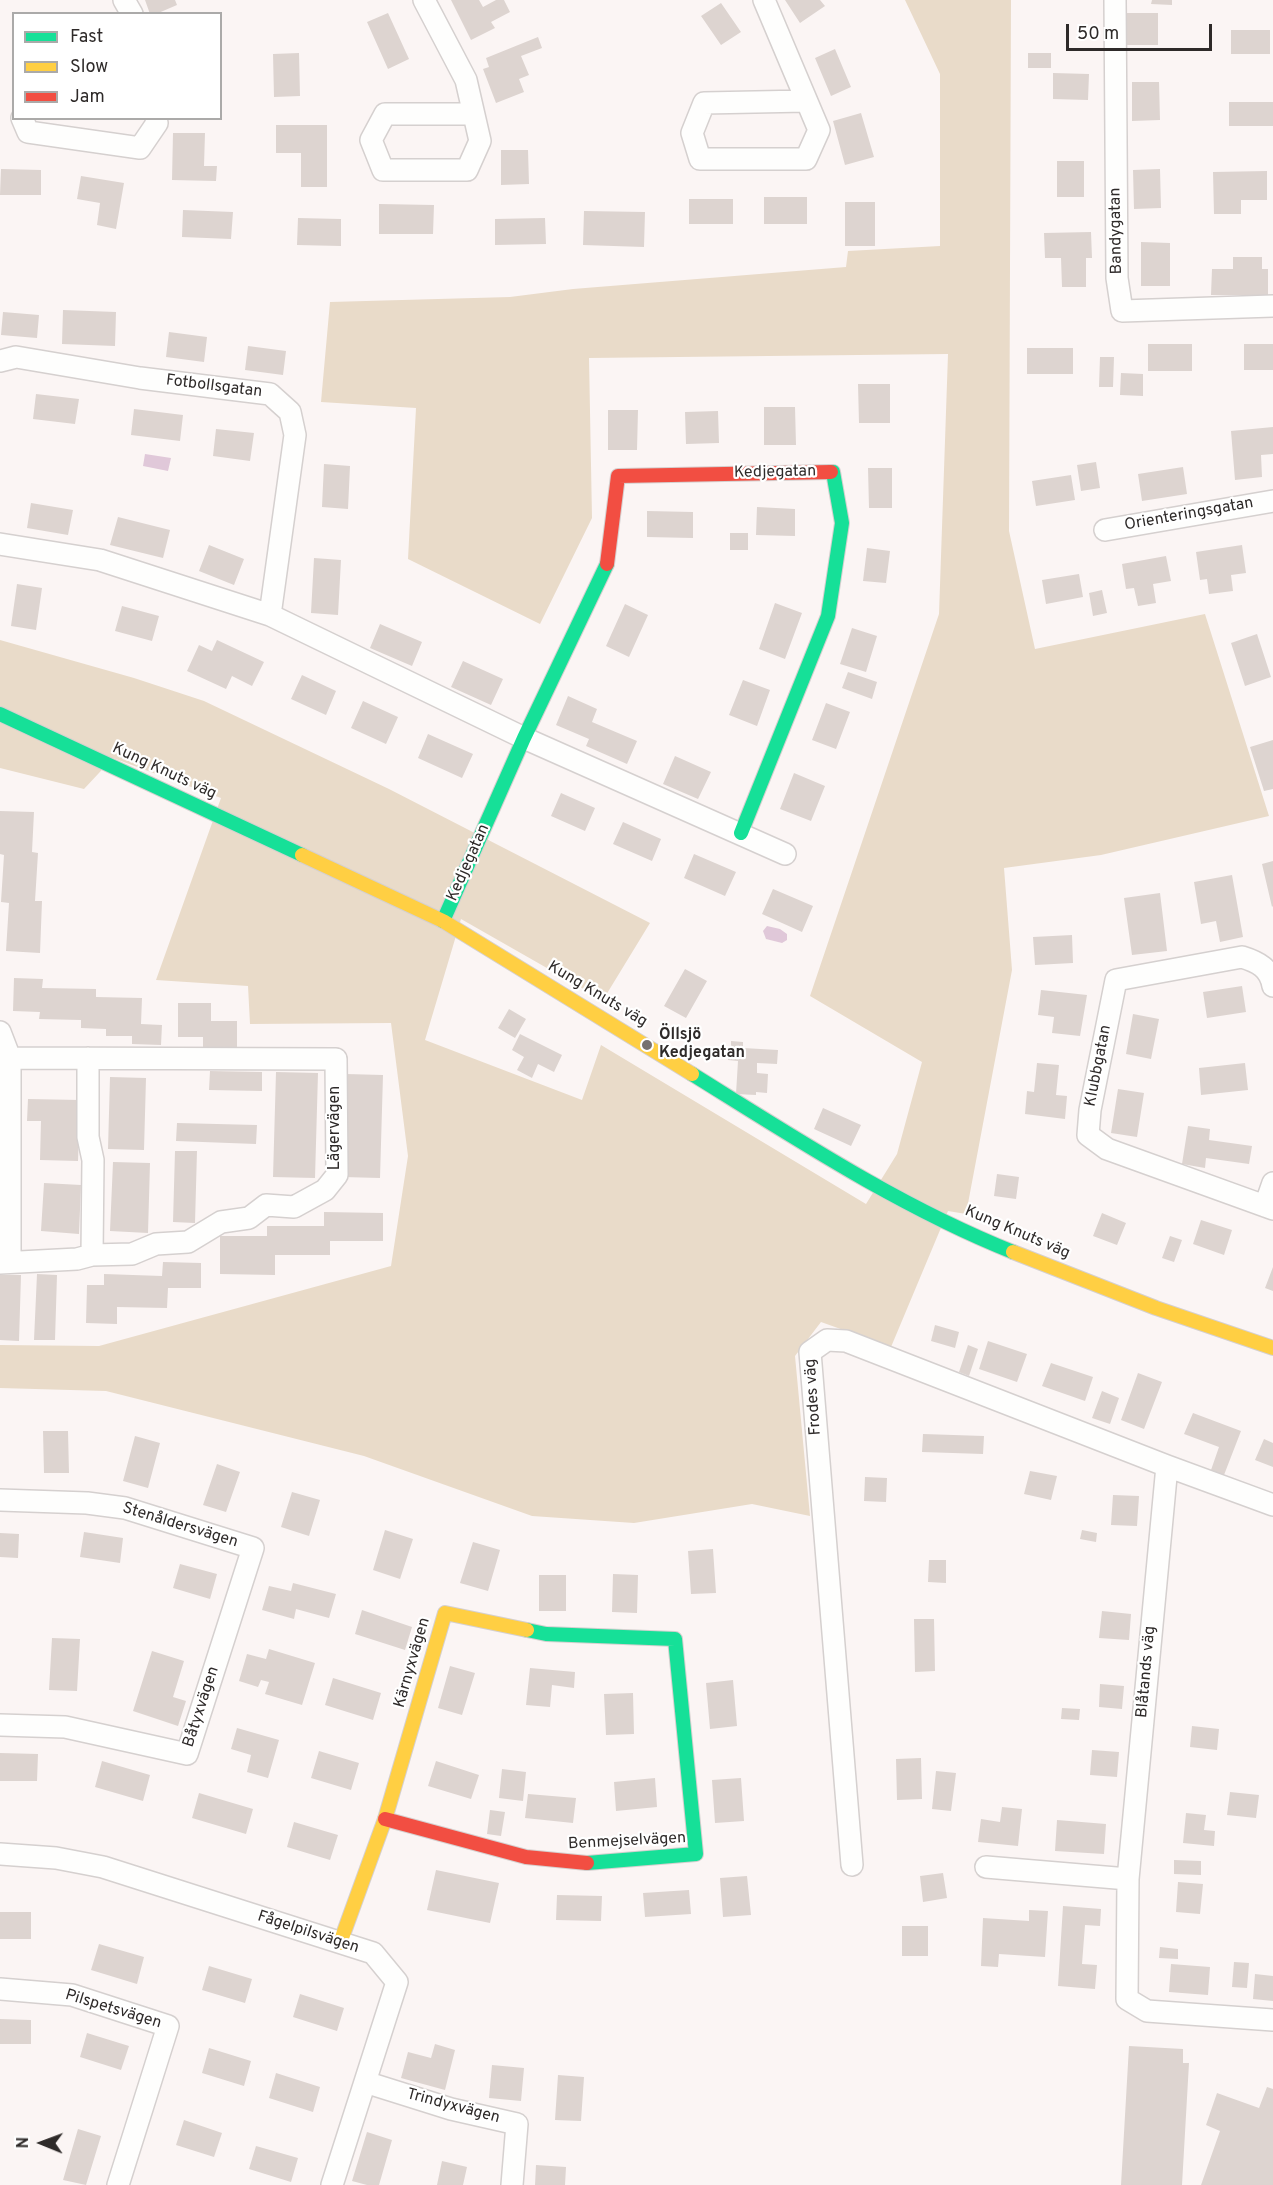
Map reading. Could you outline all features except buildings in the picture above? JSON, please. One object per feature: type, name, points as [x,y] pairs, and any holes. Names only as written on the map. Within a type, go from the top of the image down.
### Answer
[{"type":"street","points":[[424,0],[466,80],[480,141],[466,170],[383,170],[371,140],[385,114],[473,114]]},
{"type":"street","points":[[764,0],[819,130],[806,159],[700,159],[692,133],[704,103],[806,100]]},
{"type":"street","name":"Bandygatan","points":[[1115,0],[1117,278],[1122,311],[1273,306]]},
{"type":"street","points":[[23,120],[28,132],[140,148],[157,123],[156,120]]},
{"type":"street","name":"Fotbollsgatan","points":[[0,361],[16,357],[140,378],[270,394],[290,412],[295,435],[270,615]]},
{"type":"street","name":"Kedjegatan","points":[[443,921],[524,738],[607,566],[618,476],[832,472],[842,523],[828,616],[741,833]]},
{"type":"street","name":"Orienteringsgatan","points":[[1106,530],[1273,501]]},
{"type":"street","points":[[0,544],[100,560],[270,615],[524,738],[785,854]]},
{"type":"street","name":"Kung Knuts väg","points":[[0,714],[443,921],[834,1163],[901,1198],[997,1245],[1156,1308],[1273,1348]]},
{"type":"street","name":"Klubbgatan","points":[[1273,986],[1271,974],[1258,962],[1242,957],[1116,980],[1090,1110],[1088,1135],[1107,1149],[1269,1208],[1273,1183]]},
{"type":"street","name":"Lägervägen","points":[[0,1032],[10,1058],[5,1262],[132,1254],[156,1244],[188,1242],[221,1222],[249,1218],[266,1205],[294,1207],[325,1190],[337,1175],[336,1059],[10,1058]]},
{"type":"street","points":[[88,1058],[88,1137],[93,1160],[92,1255]]},
{"type":"street","name":"Frodes väg","points":[[852,1865],[810,1352],[827,1340],[846,1341],[1273,1505]]},
{"type":"street","name":"Blåtands väg","points":[[1167,1466],[1128,1879],[1127,1998],[1147,2011],[1273,2020]]},
{"type":"street","name":"Stenåldersvägen","points":[[0,1500],[87,1503],[125,1508],[253,1548]]},
{"type":"street","name":"Båtyxvägen","points":[[0,1725],[65,1727],[187,1754],[253,1548]]},
{"type":"street","name":"Kärnyxvägen","points":[[340,1943],[385,1819],[445,1612],[546,1634],[675,1639]]},
{"type":"street","name":"Benmejselvägen","points":[[385,1819],[526,1857],[580,1864],[696,1854],[675,1639]]},
{"type":"street","name":"Fågelpilsvägen","points":[[0,1854],[56,1858],[103,1867],[374,1953],[397,1982],[332,2185]]},
{"type":"street","points":[[986,1867],[1128,1879]]},
{"type":"street","name":"Pilspetsvägen","points":[[0,1989],[72,1995],[168,2026],[118,2185]]},
{"type":"street","name":"Trindyxvägen","points":[[365,2082],[451,2109],[517,2124],[512,2185]]},
{"type":"shaded area","points":[[905,0],[1011,0],[1009,531],[1035,649],[1205,614],[1269,816],[1101,855],[1004,868],[1012,970],[966,1214],[948,1211],[891,1347],[821,1322],[795,1356],[810,1516],[752,1504],[634,1523],[532,1516],[364,1456],[106,1391],[0,1388],[0,1345],[99,1346],[391,1266],[408,1156],[391,1023],[250,1024],[248,986],[156,980],[221,798],[113,758],[84,789],[0,768],[0,640],[134,678],[204,701],[389,789],[650,923],[603,1000],[461,919],[425,1040],[582,1100],[601,1045],[866,1204],[897,1154],[922,1062],[810,996],[939,614],[948,354],[589,358],[592,518],[540,624],[408,559],[416,408],[321,402],[330,302],[510,297],[573,289],[846,267],[848,251],[940,246],[940,74]]},
{"type":"shaded area","points":[[145,454],[171,458],[168,471],[143,466]]},
{"type":"shaded area","points":[[767,926],[780,929],[787,934],[787,940],[782,943],[766,939],[763,931]]},
{"type":"traffic: fast","points":[[741,833],[828,616],[842,523],[833,472],[831,472]]},
{"type":"traffic: fast","points":[[443,921],[524,738],[607,564]]},
{"type":"traffic: fast","points":[[0,714],[302,855]]},
{"type":"traffic: fast","points":[[692,1074],[809,1147],[889,1193],[1013,1252]]},
{"type":"traffic: fast","points":[[527,1630],[546,1634],[675,1639],[696,1854],[587,1863]]},
{"type":"traffic: slow","points":[[302,855],[443,921],[692,1074]]},
{"type":"traffic: slow","points":[[1013,1252],[1156,1308],[1273,1348]]},
{"type":"traffic: slow","points":[[340,1943],[385,1819],[445,1613],[527,1630]]},
{"type":"traffic: jam","points":[[607,564],[618,476],[831,472]]},
{"type":"traffic: jam","points":[[385,1819],[526,1857],[587,1863]]},
{"type":"place","name":"Öllsjö Kedjegatan","points":[[647,1045]]}]
